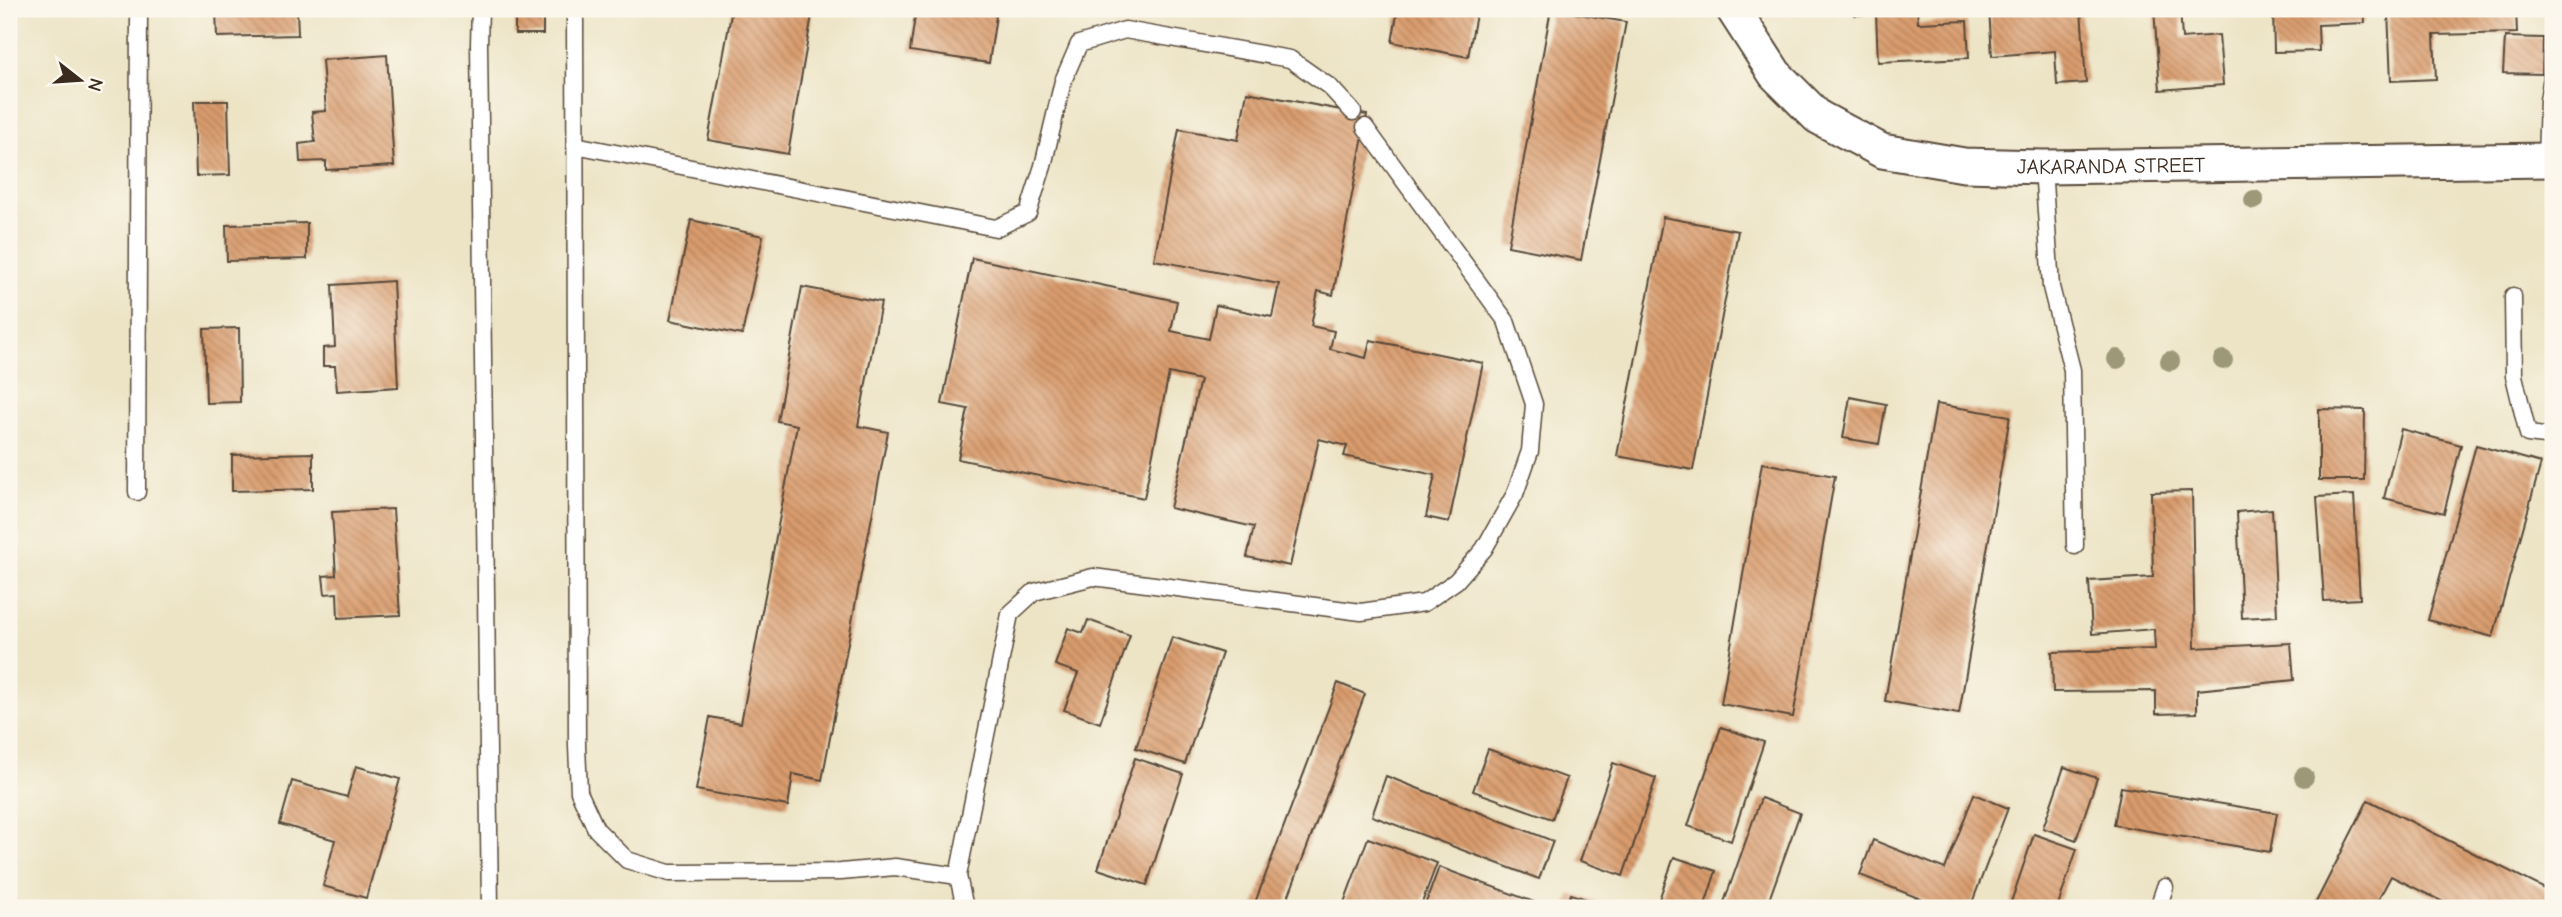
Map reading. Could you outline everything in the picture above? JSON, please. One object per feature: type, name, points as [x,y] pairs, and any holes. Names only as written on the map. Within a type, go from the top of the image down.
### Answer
[{"type":"street","name":"JAKARANDA STREET","points":[[1733,9],[1775,74],[1818,117],[1882,151],[1964,165],[2043,167],[2550,160]]},
{"type":"lane","points":[[137,492],[139,9]]},
{"type":"lane","points":[[480,9],[490,908]]},
{"type":"lane","points":[[575,9],[579,792],[596,830],[627,860],[669,873],[841,872],[895,867],[958,876]]},
{"type":"lane","points":[[575,145],[996,228],[1028,213],[1044,166],[1063,81],[1079,44],[1125,30],[1290,59],[1330,87],[1353,112]]},
{"type":"lane","points":[[2550,160],[2548,100],[2553,71]]},
{"type":"lane","points":[[965,908],[958,876],[1010,614],[1034,592],[1093,578],[1362,612],[1424,603],[1456,581],[1484,549],[1515,494],[1530,451],[1534,404],[1506,321],[1365,127]]},
{"type":"lane","points":[[2043,167],[2051,287],[2071,370],[2075,546]]},
{"type":"lane","points":[[2513,296],[2514,376],[2528,434],[2553,437]]},
{"type":"lane","points":[[2158,908],[2165,887]]},
{"type":"building","points":[[216,9],[297,9],[298,35],[217,37]]},
{"type":"building","points":[[515,9],[543,9],[543,34],[515,34]]},
{"type":"building","points":[[732,9],[813,9],[788,154],[708,140]]},
{"type":"building","points":[[916,9],[997,9],[989,63],[910,51]]},
{"type":"building","points":[[1398,9],[1477,9],[1468,57],[1392,42]]},
{"type":"building","points":[[1551,9],[1626,22],[1581,260],[1508,246]]},
{"type":"building","points":[[1854,9],[1917,9],[1918,23],[1967,21],[1969,58],[1878,62],[1876,14],[1855,15]]},
{"type":"building","points":[[1989,9],[2081,9],[2086,83],[2057,85],[2055,51],[1992,56]]},
{"type":"building","points":[[2154,9],[2180,9],[2182,38],[2219,35],[2223,85],[2160,90]]},
{"type":"building","points":[[2273,9],[2364,9],[2365,23],[2318,25],[2319,51],[2274,52]]},
{"type":"building","points":[[2516,9],[2517,33],[2434,35],[2436,79],[2391,81],[2388,11]]},
{"type":"building","points":[[2505,37],[2543,38],[2542,74],[2503,73]]},
{"type":"building","points":[[387,55],[394,166],[326,170],[326,161],[300,162],[299,144],[315,142],[312,112],[326,111],[322,60]]},
{"type":"building","points":[[1247,92],[1367,115],[1333,295],[1318,291],[1311,326],[1334,331],[1330,349],[1366,358],[1370,340],[1483,363],[1449,522],[1426,517],[1435,475],[1344,456],[1347,446],[1319,439],[1290,566],[1247,557],[1254,527],[1170,508],[1200,380],[1169,373],[1144,498],[958,459],[968,409],[942,404],[972,258],[1177,301],[1171,331],[1209,339],[1216,305],[1272,317],[1279,284],[1154,260],[1179,129],[1238,140]]},
{"type":"building","points":[[194,101],[228,101],[230,175],[196,176]]},
{"type":"building","points":[[1663,217],[1738,231],[1693,470],[1617,456]]},
{"type":"building","points":[[691,220],[763,236],[742,335],[670,320]]},
{"type":"building","points":[[307,223],[307,259],[227,261],[226,225]]},
{"type":"building","points":[[393,281],[398,387],[337,391],[335,366],[323,366],[323,348],[335,347],[332,285]]},
{"type":"building","points":[[802,287],[881,302],[858,426],[888,432],[822,780],[793,774],[788,806],[696,790],[710,717],[741,723],[797,425],[777,421]]},
{"type":"building","points":[[239,328],[240,402],[206,403],[204,329]]},
{"type":"building","points":[[1850,397],[1886,404],[1879,444],[1843,438]]},
{"type":"building","points":[[1936,404],[2010,416],[1959,714],[1885,701]]},
{"type":"building","points":[[2319,409],[2365,410],[2364,480],[2319,480]]},
{"type":"building","points":[[2401,429],[2461,445],[2444,513],[2384,498]]},
{"type":"building","points":[[2476,445],[2541,463],[2493,637],[2428,620]]},
{"type":"building","points":[[313,453],[313,489],[232,491],[232,455]]},
{"type":"building","points":[[1762,463],[1835,476],[1793,717],[1721,704]]},
{"type":"building","points":[[2192,491],[2195,648],[2291,643],[2294,680],[2197,690],[2197,713],[2156,714],[2156,691],[2053,692],[2052,652],[2155,649],[2154,629],[2092,634],[2089,581],[2153,577],[2151,492]]},
{"type":"building","points":[[2354,495],[2360,599],[2324,601],[2317,497]]},
{"type":"building","points":[[393,509],[400,615],[338,618],[337,593],[325,594],[323,576],[336,575],[332,512]]},
{"type":"building","points":[[2272,509],[2277,616],[2242,618],[2237,512]]},
{"type":"building","points":[[1088,620],[1130,635],[1100,723],[1064,710],[1078,673],[1055,665],[1068,628],[1083,633]]},
{"type":"building","points":[[1172,637],[1222,653],[1185,764],[1136,748]]},
{"type":"building","points":[[1338,683],[1365,694],[1284,908],[1253,908]]},
{"type":"building","points":[[1721,727],[1764,742],[1731,841],[1688,826]]},
{"type":"building","points":[[1488,749],[1567,778],[1552,819],[1473,791]]},
{"type":"building","points":[[1135,758],[1183,774],[1147,885],[1098,869]]},
{"type":"building","points":[[1613,763],[1656,778],[1623,876],[1580,861]]},
{"type":"building","points":[[356,766],[400,779],[366,898],[323,886],[335,840],[280,824],[292,781],[347,797]]},
{"type":"building","points":[[2064,767],[2097,778],[2076,840],[2043,828]]},
{"type":"building","points":[[1386,776],[1553,841],[1539,879],[1372,816]]},
{"type":"building","points":[[2121,787],[2277,813],[2270,852],[2114,825]]},
{"type":"building","points":[[1974,794],[2008,808],[1970,908],[1929,908],[1931,903],[1860,875],[1873,840],[1945,869]]},
{"type":"building","points":[[1761,798],[1800,813],[1766,908],[1722,908]]},
{"type":"building","points":[[2368,800],[2553,893],[2553,908],[2455,908],[2391,876],[2374,908],[2313,908]]},
{"type":"building","points":[[2034,834],[2077,849],[2057,908],[2009,908]]},
{"type":"building","points":[[1368,838],[1437,863],[1420,908],[1342,908]]},
{"type":"building","points":[[1674,857],[1716,871],[1704,908],[1656,908]]},
{"type":"building","points":[[1439,867],[1542,905],[1541,908],[1424,908]]},
{"type":"building","points":[[1571,894],[1613,908],[1566,908]]}]
